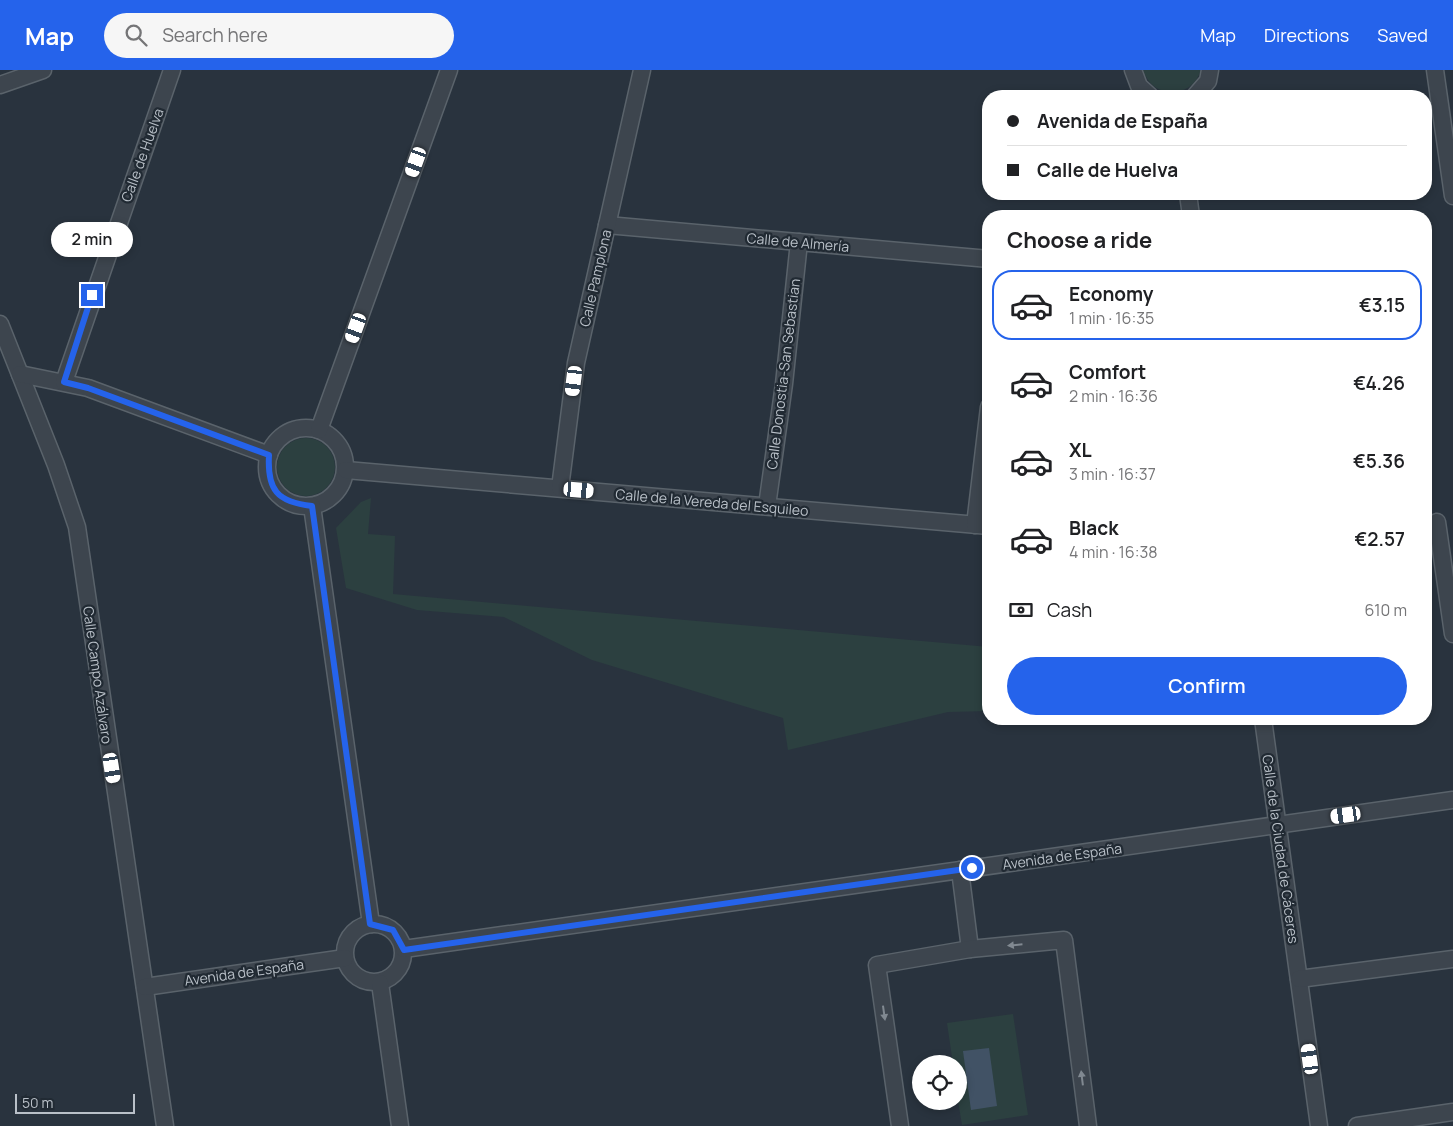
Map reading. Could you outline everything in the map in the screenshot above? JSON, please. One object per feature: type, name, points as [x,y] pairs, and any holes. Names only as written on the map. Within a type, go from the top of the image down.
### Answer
[{"type":"street","points":[[0,85],[43,70]]},
{"type":"street","name":"Calle de Huelva","points":[[64,382],[172,70]]},
{"type":"street","points":[[319,430],[449,70]]},
{"type":"street","name":"Calle Pamplona","points":[[560,488],[576,363],[642,70]]},
{"type":"street","points":[[1133,70],[1139,86],[1143,90]]},
{"type":"street","points":[[1200,90],[1208,81],[1210,70]]},
{"type":"street","points":[[1436,70],[1453,196]]},
{"type":"street","name":"Calle de Almería","points":[[607,226],[982,258]]},
{"type":"street","name":"Calle Donostia-San Sebastian","points":[[767,506],[784,384],[799,242]]},
{"type":"street","name":"Calle Campo Azálvaro","points":[[0,324],[56,465],[76,527],[165,1126]]},
{"type":"street","points":[[20,374],[88,388],[269,455]]},
{"type":"street","points":[[298,428],[319,430],[334,438],[343,453],[346,470],[340,486],[328,499],[312,506],[292,504],[276,492],[268,474],[269,455],[280,438],[298,428]]},
{"type":"street","name":"Calle de la Vereda del Esquileo","points":[[346,470],[982,525]]},
{"type":"street","points":[[312,506],[370,924]]},
{"type":"street","points":[[1439,522],[1453,634]]},
{"type":"street","name":"Calle de la Ciudad de Cáceres","points":[[1264,725],[1320,1126]]},
{"type":"street","name":"Avenida de España","points":[[404,950],[1453,800]]},
{"type":"street","points":[[960,870],[962,901],[970,950]]},
{"type":"street","points":[[370,924],[393,930],[404,950],[399,971],[380,983],[357,978],[345,958],[350,935],[370,924]]},
{"type":"street","points":[[900,1126],[877,965],[970,950],[1064,940],[1088,1126]]},
{"type":"street","name":"Avenida de España","points":[[144,988],[345,958]]},
{"type":"street","points":[[1299,979],[1453,959]]},
{"type":"street","points":[[380,983],[400,1126]]},
{"type":"street","points":[[1357,1126],[1453,1112]]},
{"type":"green space","points":[[1143,70],[1201,70],[1196,80],[1183,90],[1161,90],[1148,80]]},
{"type":"green space","points":[[300,438],[312,438],[322,442],[331,451],[335,473],[327,488],[312,496],[300,496],[290,492],[281,483],[277,473],[277,461],[281,451],[290,442]]},
{"type":"green space","points":[[371,498],[368,534],[395,536],[393,594],[982,646],[982,711],[948,712],[788,750],[783,718],[592,660],[504,617],[417,610],[346,588],[336,528],[361,502]]},
{"type":"green space","points":[[1013,1014],[1028,1115],[962,1125],[960,1110],[967,1110],[967,1055],[952,1055],[947,1023]]},
{"type":"water","points":[[989,1048],[997,1106],[971,1110],[967,1080],[967,1055],[964,1055],[963,1051]]},
{"type":"route","points":[[92,295],[64,382],[88,388],[269,455],[268,474],[276,492],[292,504],[312,506],[370,924],[393,930],[404,950],[972,868]]}]
